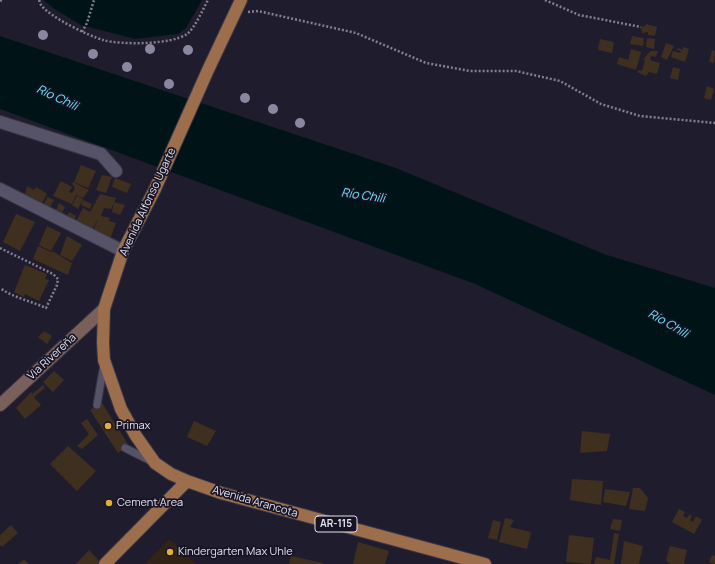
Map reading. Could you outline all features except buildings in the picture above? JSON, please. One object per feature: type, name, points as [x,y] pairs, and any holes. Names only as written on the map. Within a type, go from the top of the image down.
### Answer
[{"type":"main road","name":"Avenida Alfonso Ugarte","points":[[187,482],[155,462],[136,436],[121,409],[104,360],[104,310],[123,251],[155,189],[241,0]]},
{"type":"main road","points":[[105,564],[187,482]]},
{"type":"main road","name":"Avenida Arancota","points":[[187,482],[221,493],[485,564]]},
{"type":"street","points":[[0,122],[101,154],[116,172]]},
{"type":"street","points":[[0,189],[123,251]]},
{"type":"street","name":"Via Rivereña","points":[[0,405],[104,310]]},
{"type":"lane","points":[[97,405],[104,360]]},
{"type":"lane","points":[[125,448],[155,462]]},
{"type":"path","points":[[39,0],[42,6],[47,10],[62,21],[82,32],[104,40],[126,43],[171,40],[188,34],[208,0]]},
{"type":"path","points":[[82,32],[87,23],[94,0]]},
{"type":"path","points":[[544,0],[579,15],[641,27]]},
{"type":"path","points":[[236,12],[258,11],[356,33],[426,63],[470,71],[516,71],[560,81],[601,104],[640,116],[715,124]]},
{"type":"path","points":[[0,248],[53,274],[58,279],[57,285],[46,308],[28,300],[10,295],[0,288]]},
{"type":"shaded area","name":"Kindergarten Max Uhle","points":[[169,539],[196,564],[145,564]]},
{"type":"water","points":[[43,0],[202,0],[186,28],[178,34],[135,39],[81,25],[56,10]]},
{"type":"water","name":"Río Chili","points":[[0,36],[396,168],[604,254],[715,288],[715,395],[475,284],[0,109]]},
{"type":"place","name":"Primax","points":[[108,426]]},
{"type":"place","name":"Cement Area","points":[[109,503]]},
{"type":"place","name":"Kindergarten Max Uhle","points":[[170,552]]}]
